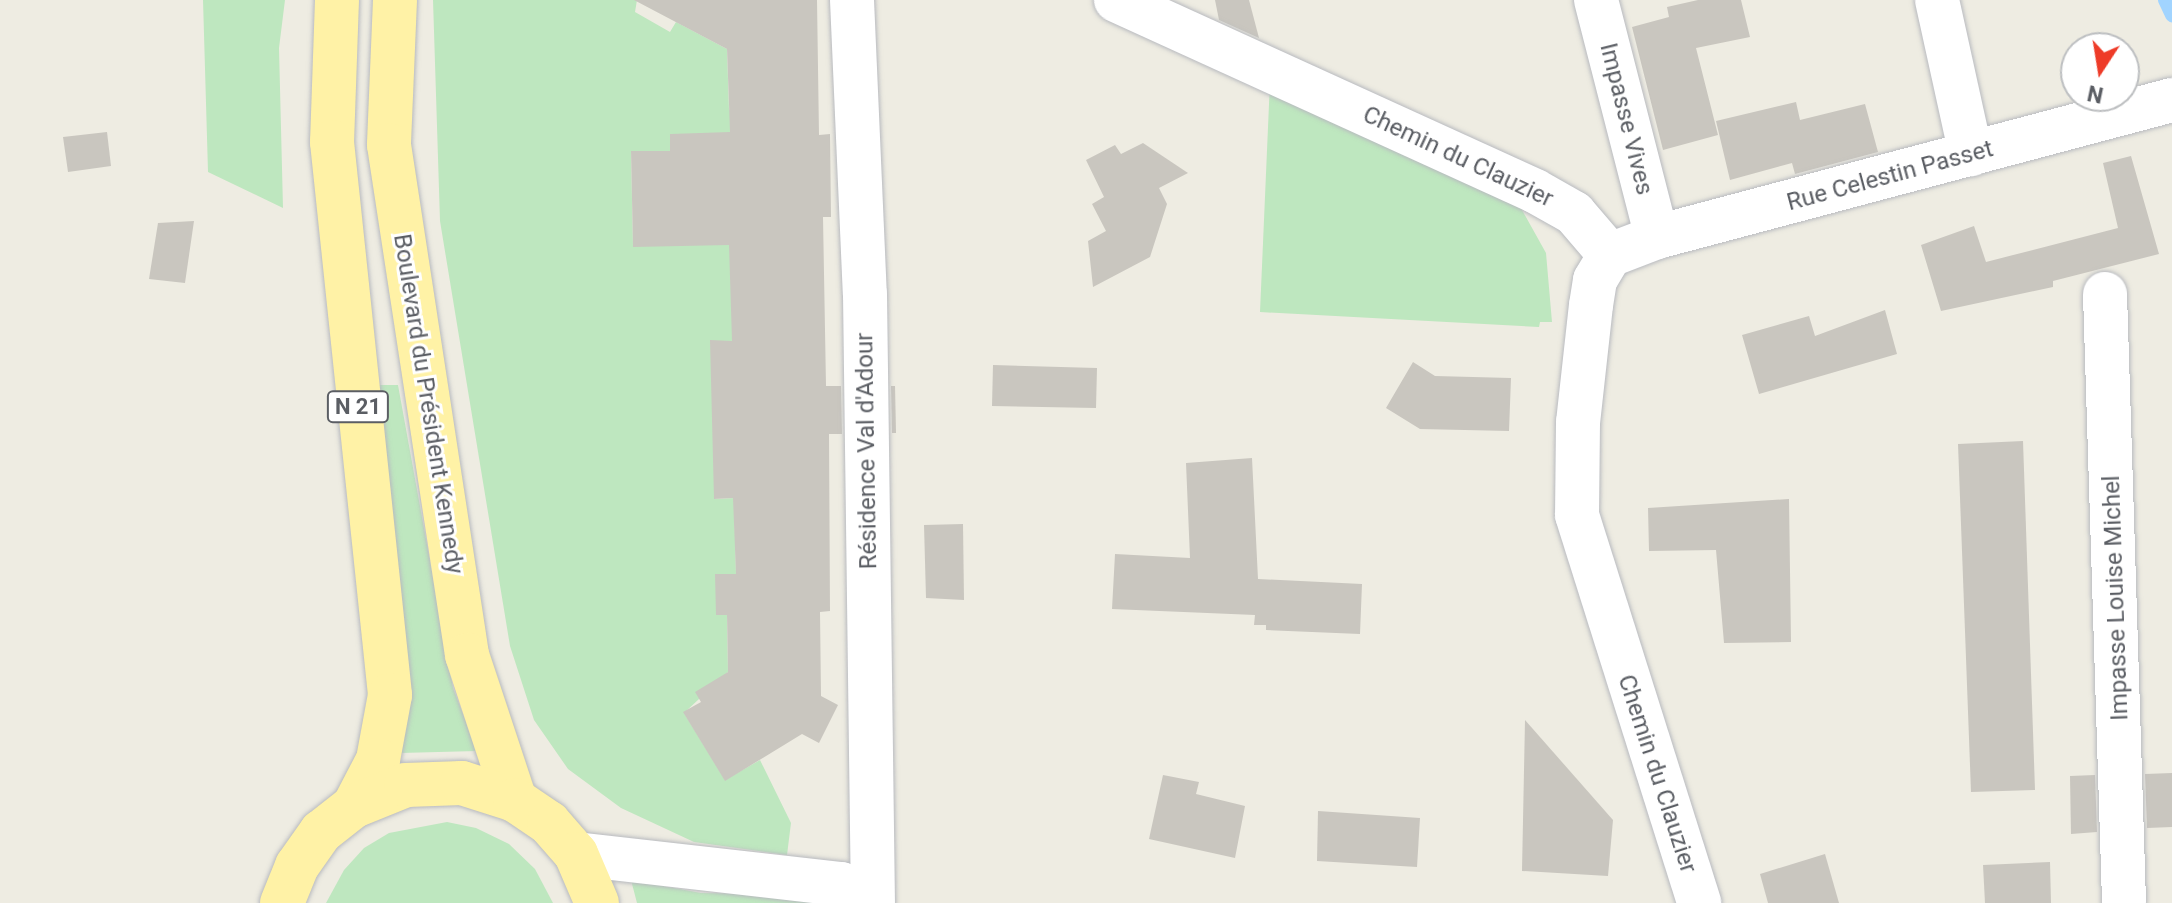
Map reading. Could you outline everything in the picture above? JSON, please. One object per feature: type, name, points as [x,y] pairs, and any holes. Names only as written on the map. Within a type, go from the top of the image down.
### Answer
[{"type":"main road","name":"N 21","points":[[337,0],[332,142],[390,695],[378,760],[354,806]]},
{"type":"main road","name":"Boulevard du Président Kennedy","points":[[395,0],[389,145],[467,655],[515,800]]},
{"type":"main road","points":[[282,903],[297,866],[321,832],[354,806],[406,785],[462,783],[515,800],[549,823],[576,854],[597,903]]},
{"type":"street","name":"Résidence Val d'Adour","points":[[852,0],[865,294],[867,903]]},
{"type":"street","name":"Chemin du Clauzier","points":[[1116,0],[1535,191],[1574,213],[1610,255],[1595,280],[1591,305],[1578,422],[1577,515],[1699,903]]},
{"type":"street","name":"Impasse Vives","points":[[1596,0],[1657,237]]},
{"type":"street","points":[[1937,0],[1971,154]]},
{"type":"street","name":"Rue Celestin Passet","points":[[1610,255],[1657,237],[2172,100]]},
{"type":"street","name":"Impasse Louise Michel","points":[[2105,294],[2124,903]]},
{"type":"street","points":[[576,854],[841,884],[853,888],[867,903]]},
{"type":"green space","points":[[203,0],[285,0],[279,48],[283,208],[208,172]]},
{"type":"green space","points":[[433,0],[637,0],[635,12],[670,32],[676,22],[727,49],[729,109],[750,144],[670,134],[670,151],[631,152],[633,246],[731,235],[733,341],[721,341],[715,499],[734,498],[736,574],[716,574],[727,615],[728,672],[684,713],[725,780],[760,760],[791,823],[787,855],[694,842],[621,808],[568,769],[534,720],[510,646],[440,221]]},
{"type":"green space","points":[[1270,81],[1517,201],[1546,253],[1552,322],[1540,322],[1539,327],[1260,312]]},
{"type":"green space","points":[[375,385],[398,385],[453,688],[477,751],[400,753]]},
{"type":"green space","points":[[447,822],[476,828],[509,844],[535,869],[553,903],[326,903],[344,870],[364,848],[389,833]]},
{"type":"green space","points":[[631,880],[701,893],[826,895],[827,903],[637,903]]},
{"type":"building","points":[[634,0],[817,0],[819,135],[830,134],[831,217],[823,217],[826,386],[841,386],[842,434],[829,434],[830,611],[820,612],[821,696],[838,705],[819,743],[802,734],[725,781],[683,712],[701,702],[695,692],[728,672],[727,615],[716,615],[715,574],[736,574],[733,498],[714,499],[710,340],[732,341],[729,245],[633,247],[631,151],[670,151],[670,134],[730,132],[727,49]]},
{"type":"building","points":[[1215,0],[1249,0],[1259,38],[1219,20]]},
{"type":"building","points":[[1698,0],[1741,0],[1750,37],[1696,48],[1718,135],[1663,150],[1632,27],[1669,17],[1667,7]]},
{"type":"building","points":[[1796,102],[1800,120],[1865,104],[1878,152],[1795,174],[1792,163],[1730,180],[1716,121]]},
{"type":"building","points":[[107,132],[111,166],[68,172],[63,137]]},
{"type":"building","points":[[1143,143],[1188,173],[1159,188],[1167,204],[1150,257],[1093,287],[1088,241],[1106,231],[1092,204],[1104,197],[1086,160],[1115,145],[1121,154]]},
{"type":"building","points":[[2131,156],[2159,254],[2053,281],[2053,287],[1941,311],[1921,245],[1974,226],[1986,262],[2118,228],[2103,163]]},
{"type":"building","points":[[194,221],[185,283],[149,279],[158,223]]},
{"type":"building","points":[[1885,310],[1897,354],[1759,394],[1742,335],[1809,316],[1815,336]]},
{"type":"building","points":[[1413,362],[1435,376],[1511,378],[1509,431],[1420,429],[1386,408]]},
{"type":"building","points":[[993,365],[1097,368],[1096,408],[992,406]]},
{"type":"building","points":[[891,386],[895,386],[896,433],[892,433]]},
{"type":"building","points":[[2023,441],[2035,790],[1971,792],[1958,444]]},
{"type":"building","points":[[1252,458],[1258,579],[1362,584],[1360,634],[1266,630],[1266,625],[1254,625],[1255,615],[1112,609],[1115,554],[1190,558],[1186,463]]},
{"type":"building","points":[[1789,499],[1791,642],[1724,643],[1716,550],[1649,551],[1648,508]]},
{"type":"building","points":[[963,524],[964,600],[926,598],[924,525]]},
{"type":"building","points":[[1525,720],[1613,820],[1608,876],[1522,871]]},
{"type":"building","points":[[2172,773],[2172,827],[2147,828],[2145,774]]},
{"type":"building","points":[[1163,775],[1199,782],[1196,794],[1245,806],[1235,858],[1149,839]]},
{"type":"building","points":[[2095,775],[2097,832],[2071,834],[2070,776]]},
{"type":"building","points":[[1318,811],[1420,818],[1417,867],[1317,861]]},
{"type":"building","points":[[1825,854],[1839,903],[1768,903],[1760,874]]},
{"type":"building","points":[[2050,862],[2051,903],[1985,903],[1983,865]]},
{"type":"waterway","points":[[2165,0],[2172,15]]}]
